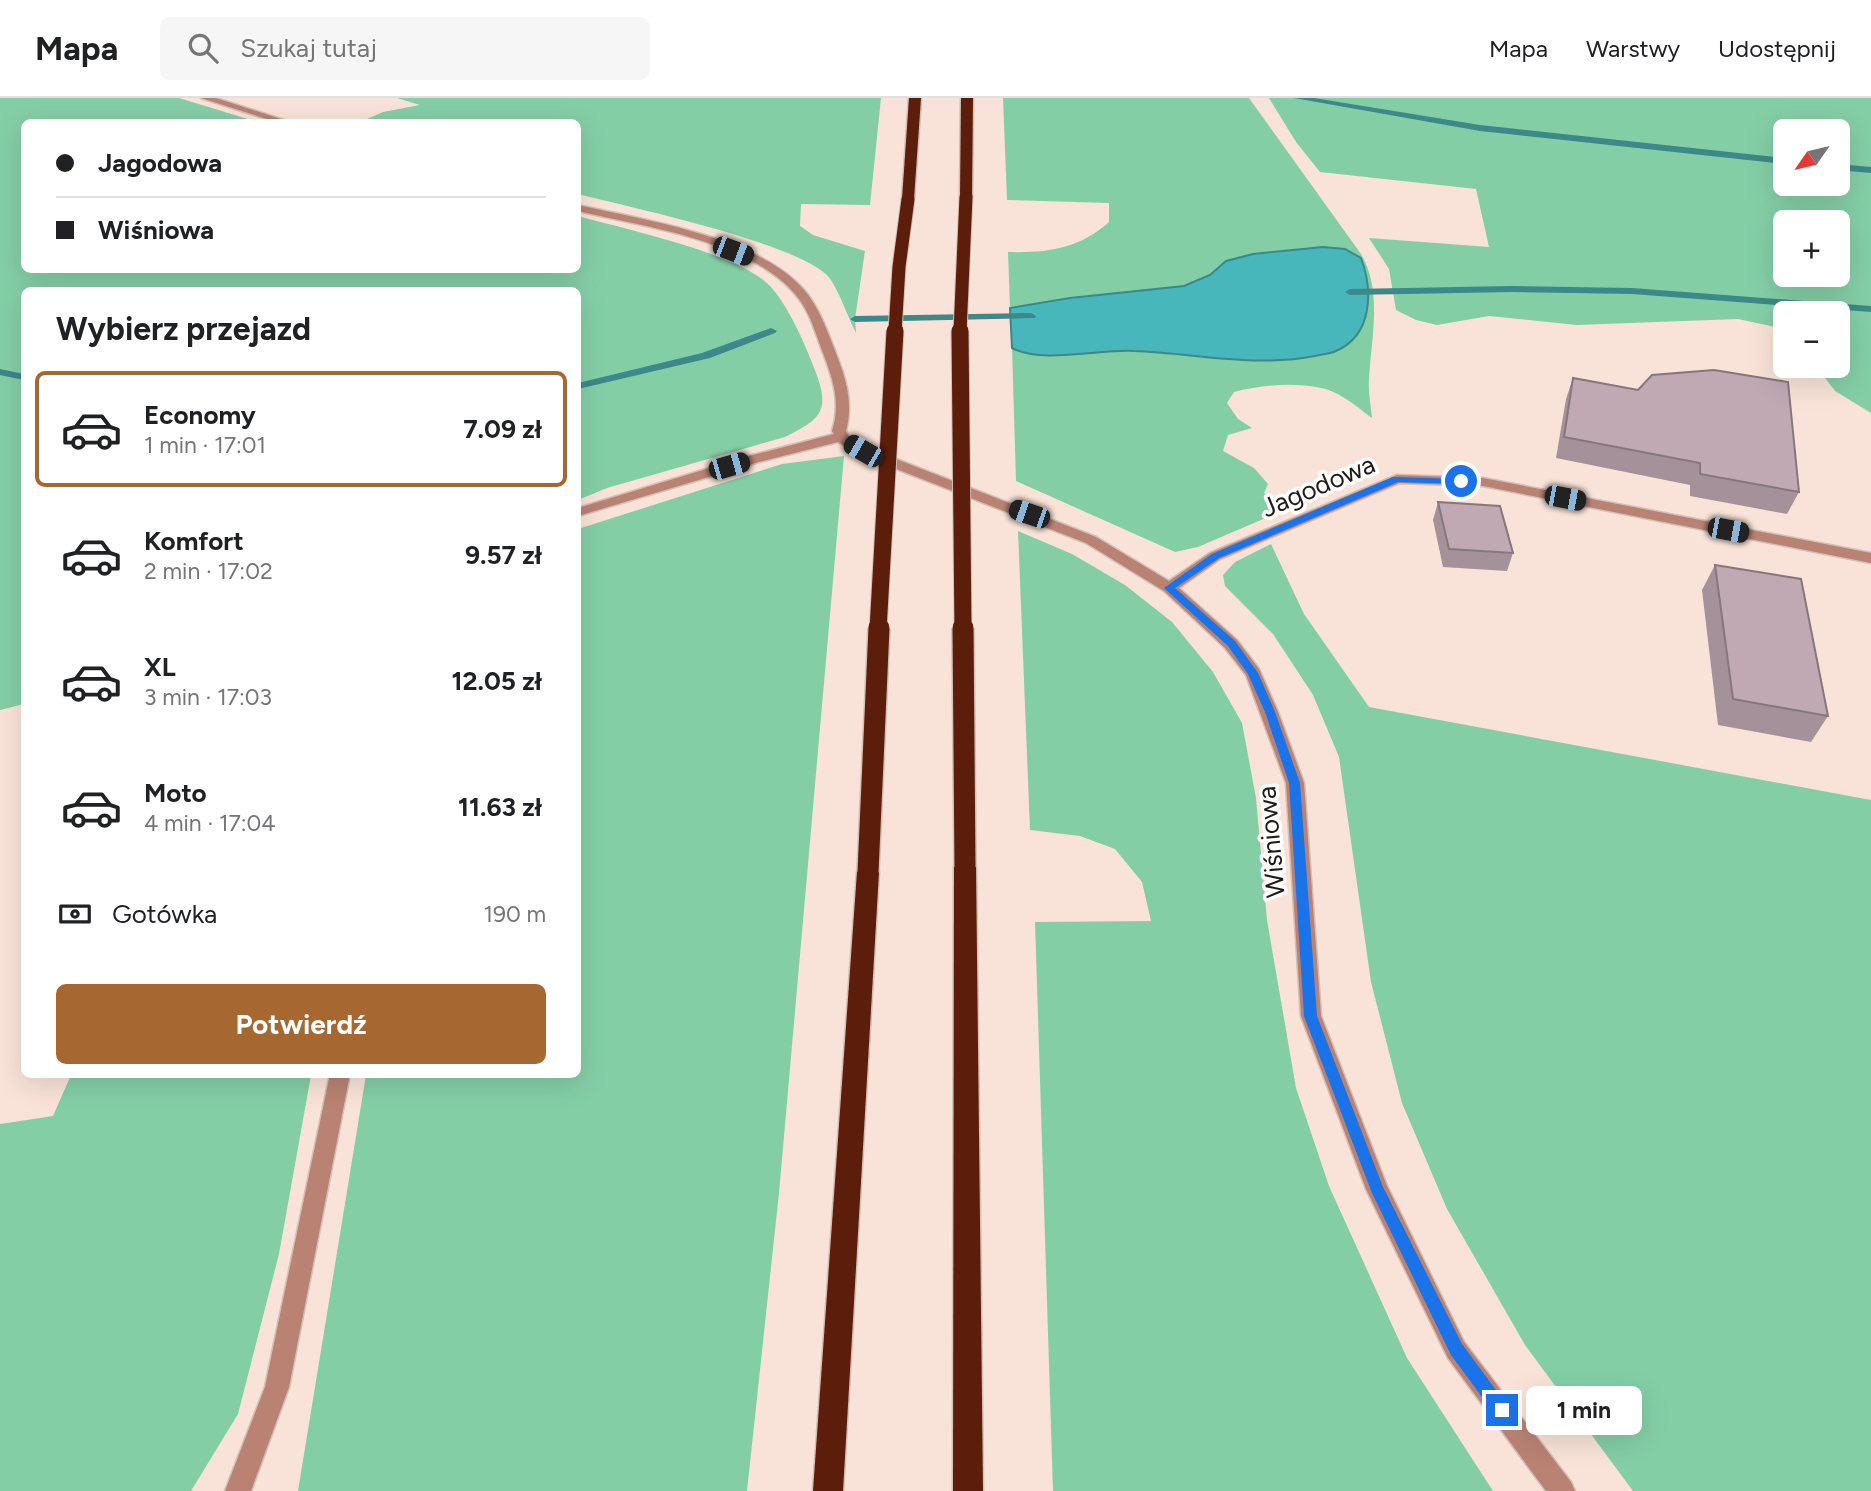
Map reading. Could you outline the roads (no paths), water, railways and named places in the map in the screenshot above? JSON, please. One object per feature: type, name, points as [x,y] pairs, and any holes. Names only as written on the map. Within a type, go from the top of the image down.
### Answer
[{"type":"highway","points":[[828,1491],[868,872],[885,479],[899,267],[908,199],[915,98]]},
{"type":"highway","points":[[967,98],[960,335],[968,1491]]},
{"type":"street","points":[[206,98],[275,119]]},
{"type":"street","points":[[581,209],[710,242],[754,258],[797,289],[814,313],[837,371],[844,402],[840,437],[741,463],[581,511]]},
{"type":"street","name":"Wiśniowa","points":[[840,437],[863,451],[1091,540],[1169,588],[1231,643],[1253,673],[1295,783],[1311,1016],[1377,1189],[1456,1350],[1562,1491]]},
{"type":"street","name":"Jagodowa","points":[[1169,588],[1215,556],[1397,479],[1483,482],[1871,558]]},
{"type":"street","points":[[238,1491],[277,1387],[339,1078]]},
{"type":"water","points":[[1323,247],[1345,249],[1361,258],[1367,284],[1367,310],[1363,323],[1348,344],[1334,352],[1270,361],[1134,351],[1039,355],[1012,348],[1010,308],[1070,298],[1184,286],[1210,275],[1226,261],[1253,254]]},
{"type":"waterway","points":[[1298,98],[1480,128],[1773,160]]},
{"type":"waterway","points":[[1850,168],[1871,170]]},
{"type":"waterway","points":[[1350,292],[1377,291]]},
{"type":"waterway","points":[[1385,291],[1632,291],[1871,309]]},
{"type":"waterway","points":[[855,319],[1031,316]]},
{"type":"waterway","points":[[581,385],[706,356],[771,331]]},
{"type":"waterway","points":[[0,372],[21,376]]}]
